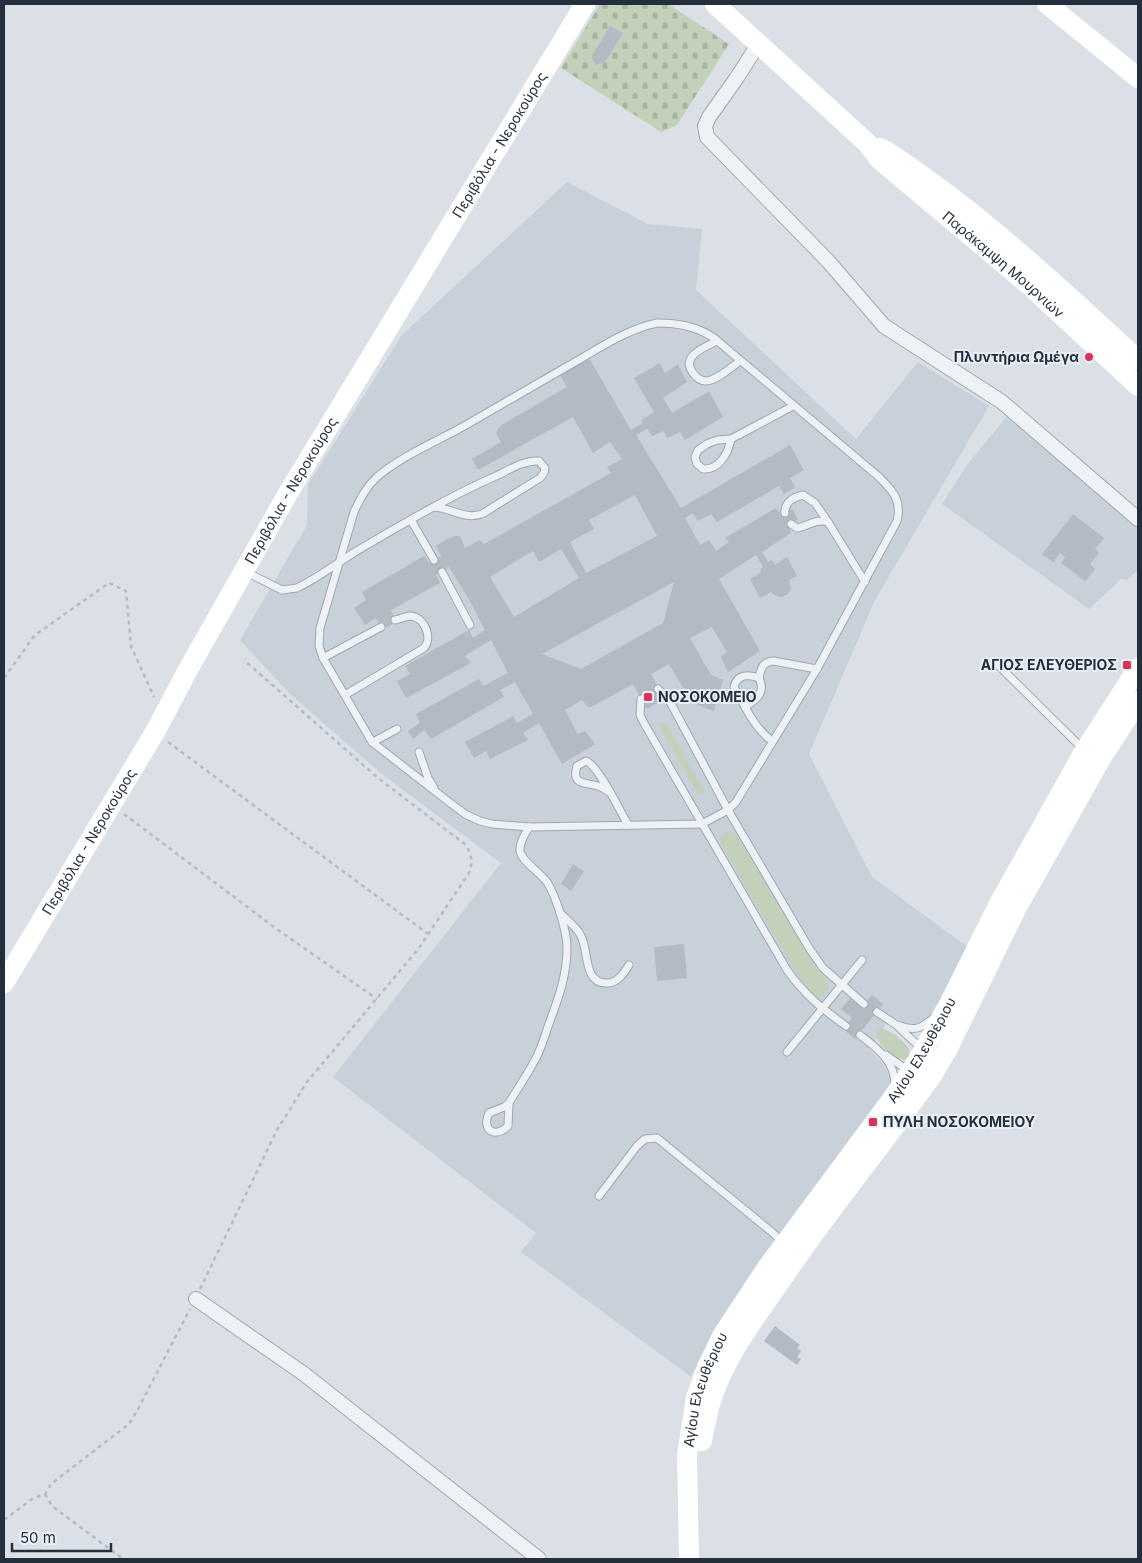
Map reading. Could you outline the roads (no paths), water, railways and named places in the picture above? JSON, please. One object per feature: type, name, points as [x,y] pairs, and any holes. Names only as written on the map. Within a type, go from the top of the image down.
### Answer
[{"type":"main road","name":"Περιβόλια - Νεροκούρος","points":[[4,983],[112,806],[287,495],[586,4]]},
{"type":"main road","name":"Παράκαμψη Μουρνιών","points":[[714,4],[759,43],[866,143],[879,159],[1029,285],[1138,386]]},
{"type":"main road","points":[[1047,4],[1138,78]]},
{"type":"main road","name":"Παράκαμψη Μουρνιών","points":[[866,143],[886,151],[926,177],[970,212],[1043,273],[1138,360]]},
{"type":"main road","name":"Αγίου Ελευθέριου","points":[[791,1250],[930,1063],[949,1004],[1000,902],[1085,750],[1138,668]]},
{"type":"main road","name":"Αγίου Ελευθέριου","points":[[689,1559],[688,1511],[710,1402],[722,1372],[791,1250],[910,1072],[930,1063],[947,1050],[1016,908],[1100,760],[1138,700]]},
{"type":"street","points":[[759,43],[709,118],[705,126],[707,137],[828,261],[884,326],[1002,402],[1138,518]]},
{"type":"street","points":[[196,1298],[304,1374],[540,1559]]},
{"type":"lane","points":[[680,323],[706,333],[717,340],[740,361],[879,478],[890,489],[899,505],[899,513],[894,528],[817,669],[736,802],[728,810],[702,824],[529,827],[492,824],[465,814],[373,742],[323,658],[320,646],[320,628],[354,512],[362,496],[378,476],[405,458],[440,440],[612,341],[645,325],[680,323]]},
{"type":"lane","points":[[717,340],[697,351],[692,356],[689,362],[690,369],[694,375],[700,380],[706,381],[740,361]]},
{"type":"lane","points":[[731,439],[727,454],[716,465],[710,469],[702,469],[697,464],[695,457],[698,450],[717,440],[731,439],[793,406]]},
{"type":"lane","points":[[244,570],[274,587],[289,590],[311,581],[434,507],[519,465],[539,461],[545,468],[540,478],[474,517],[434,507]]},
{"type":"lane","points":[[784,513],[784,508],[796,496],[803,495],[809,497],[828,522],[865,582]]},
{"type":"lane","points":[[411,520],[434,560]]},
{"type":"lane","points":[[791,524],[797,528],[815,521],[822,520],[828,522]]},
{"type":"lane","points":[[442,572],[470,625]]},
{"type":"lane","points":[[345,695],[428,644],[428,632],[418,619],[412,616],[395,620]]},
{"type":"lane","points":[[323,658],[381,627]]},
{"type":"lane","points":[[745,707],[758,698],[762,692],[759,678],[762,667],[768,662],[817,669]]},
{"type":"lane","points":[[998,665],[1085,750]]},
{"type":"lane","points":[[759,678],[751,675],[743,676],[735,682],[734,687],[757,727],[772,741]]},
{"type":"lane","points":[[658,689],[668,698],[728,810],[809,948],[823,968],[864,1004]]},
{"type":"lane","points":[[641,699],[640,715],[787,970],[799,988],[846,1026]]},
{"type":"lane","points":[[373,742],[396,729]]},
{"type":"lane","points":[[419,752],[428,778],[441,796]]},
{"type":"lane","points":[[609,792],[600,786],[588,785],[577,780],[575,773],[577,766],[586,761],[591,762],[595,766],[628,825]]},
{"type":"lane","points":[[509,1102],[539,1053],[564,977],[567,945],[560,912],[548,883],[522,857],[520,851],[523,838],[529,827]]},
{"type":"lane","points":[[560,912],[578,930],[582,937],[590,971],[595,979],[602,983],[611,984],[622,976],[629,964]]},
{"type":"lane","points":[[787,1052],[862,960]]},
{"type":"lane","points":[[877,1012],[895,1024],[908,1029],[920,1028],[949,1004]]},
{"type":"lane","points":[[895,1024],[930,1063]]},
{"type":"lane","points":[[860,1035],[910,1072]]},
{"type":"lane","points":[[882,1052],[892,1067],[895,1078],[895,1095]]},
{"type":"lane","points":[[599,1196],[637,1146],[645,1140],[657,1138],[773,1233],[791,1250]]},
{"type":"place","name":"Πλυντήρια Ωμέγα","points":[[1089,357]]},
{"type":"place","name":"ΑΓΙΟΣ ΕΛΕΥΘΕΡΙΟΣ","points":[[1127,665]]},
{"type":"place","name":"ΝΟΣΟΚΟΜΕΙΟ","points":[[648,697]]},
{"type":"place","name":"ΠΥΛΗ ΝΟΣΟΚΟΜΕΙΟΥ","points":[[873,1122]]}]
